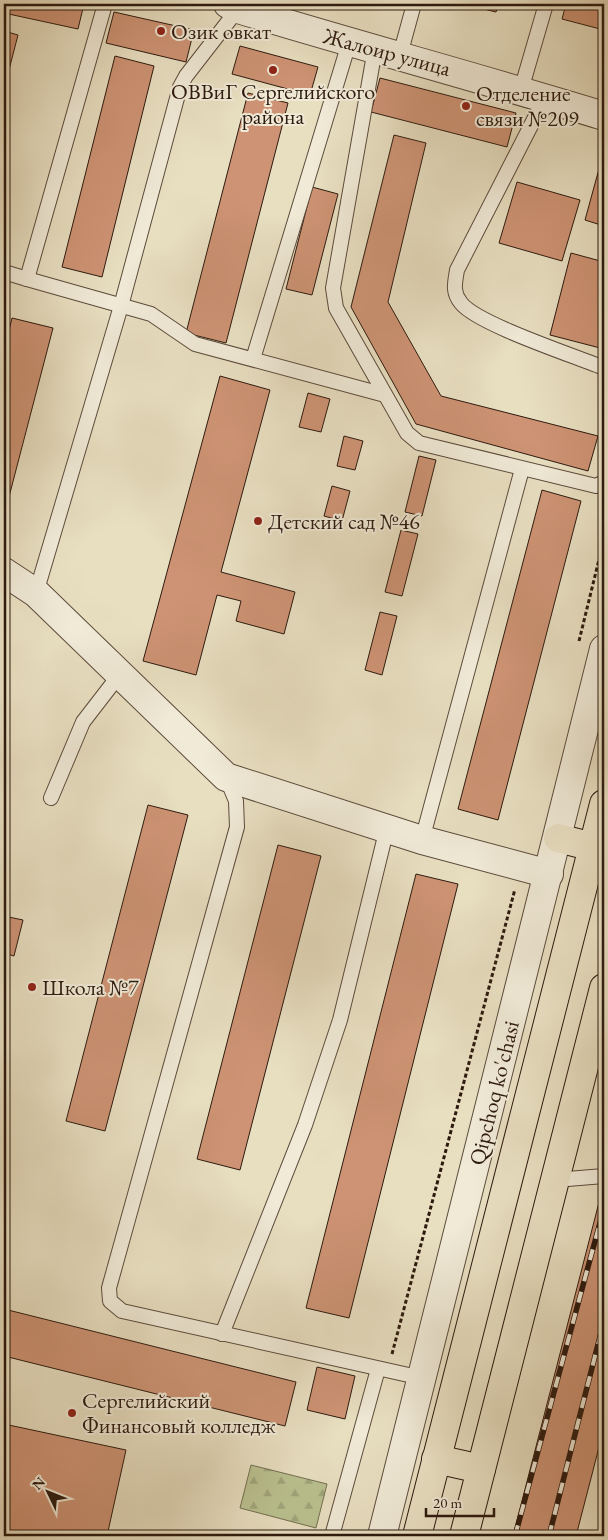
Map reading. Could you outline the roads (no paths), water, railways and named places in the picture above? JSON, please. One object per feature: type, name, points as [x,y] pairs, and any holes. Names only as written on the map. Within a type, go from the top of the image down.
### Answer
[{"type":"main road","name":"Qipchoq ko'chasi","points":[[417,1536],[604,804]]},
{"type":"main road","points":[[558,838],[593,846]]},
{"type":"main road","points":[[464,1536],[604,988]]},
{"type":"main road","points":[[436,1459],[481,1469]]},
{"type":"street","name":"Жалоир улица","points":[[233,6],[349,43],[388,52],[604,116]]},
{"type":"street","points":[[4,572],[36,593],[226,777],[422,840],[549,874]]},
{"type":"street","name":"Qipchoq ko'chasi","points":[[382,1536],[604,649]]},
{"type":"lane","points":[[27,279],[105,4]]},
{"type":"lane","points":[[414,4],[388,52],[332,288],[336,308],[406,433],[419,443],[596,486],[604,482]]},
{"type":"lane","points":[[546,4],[533,94],[457,270],[454,289],[461,304],[486,321],[604,368]]},
{"type":"lane","points":[[36,593],[121,306],[180,87],[233,6]]},
{"type":"lane","points":[[252,359],[349,43]]},
{"type":"lane","points":[[4,272],[151,314],[196,344],[385,395]]},
{"type":"lane","points":[[422,840],[522,469]]},
{"type":"lane","points":[[51,798],[83,722],[120,674]]},
{"type":"lane","points":[[226,777],[236,801],[237,827],[109,1288],[110,1301],[122,1311],[422,1378]]},
{"type":"lane","points":[[222,1334],[308,1116],[340,1020],[387,828]]},
{"type":"lane","points":[[555,1180],[604,1176]]},
{"type":"lane","points":[[332,1536],[382,1370]]},
{"type":"railway","points":[[515,1536],[604,1208]]},
{"type":"railway","points":[[549,1536],[604,1321]]},
{"type":"place","name":"Озик овкат","points":[[161,31]]},
{"type":"place","name":"ОВВиГ Сергелийского района","points":[[273,70]]},
{"type":"place","name":"Отделение связи №209","points":[[466,106]]},
{"type":"place","name":"Детский сад №46","points":[[258,521]]},
{"type":"place","name":"Школа №7","points":[[32,987]]},
{"type":"place","name":"Сергелийский Финансовый колледж","points":[[72,1413]]}]
